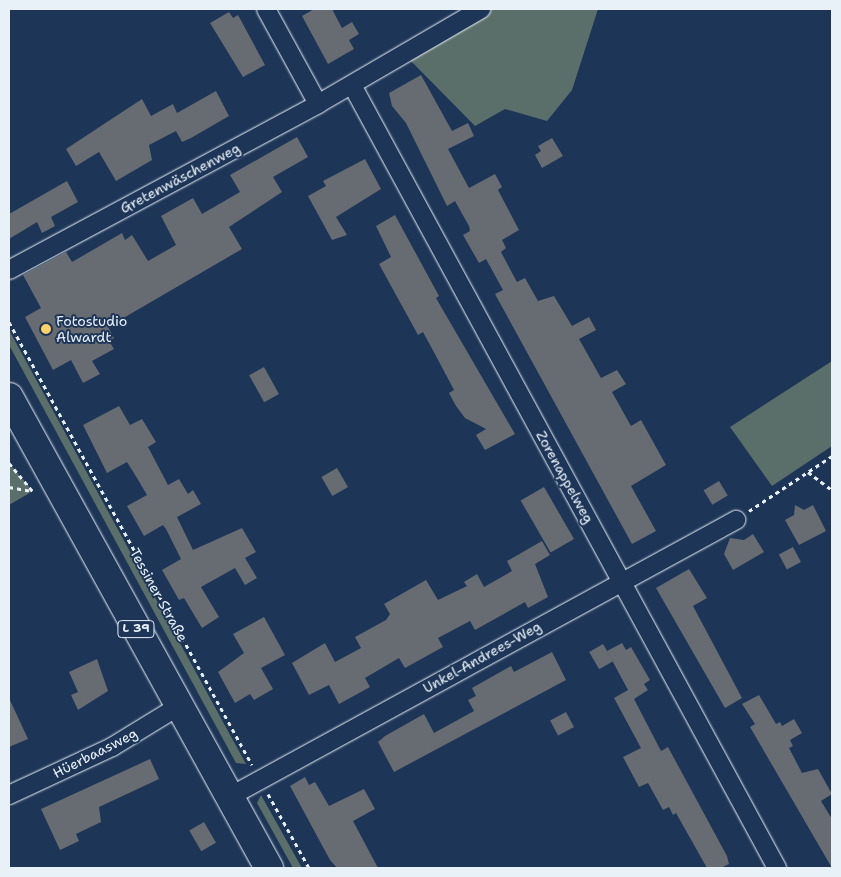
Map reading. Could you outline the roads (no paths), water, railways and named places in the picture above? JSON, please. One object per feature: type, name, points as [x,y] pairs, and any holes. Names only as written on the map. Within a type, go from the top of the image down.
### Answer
[{"type":"main road","name":"L 39","points":[[9,397],[269,868]]},
{"type":"street","points":[[266,9],[318,104]]},
{"type":"street","name":"Gretenwäschenweg","points":[[9,270],[318,104],[480,9]]},
{"type":"street","name":"Zorenappelweg","points":[[352,85],[777,868]]},
{"type":"street","name":"Unkel-Andrees-Weg","points":[[229,797],[621,580],[736,520]]},
{"type":"street","name":"Hüerbaasweg","points":[[9,795],[112,748],[179,706]]},
{"type":"place","name":"Fotostudio Alwardt","points":[[46,329]]}]
